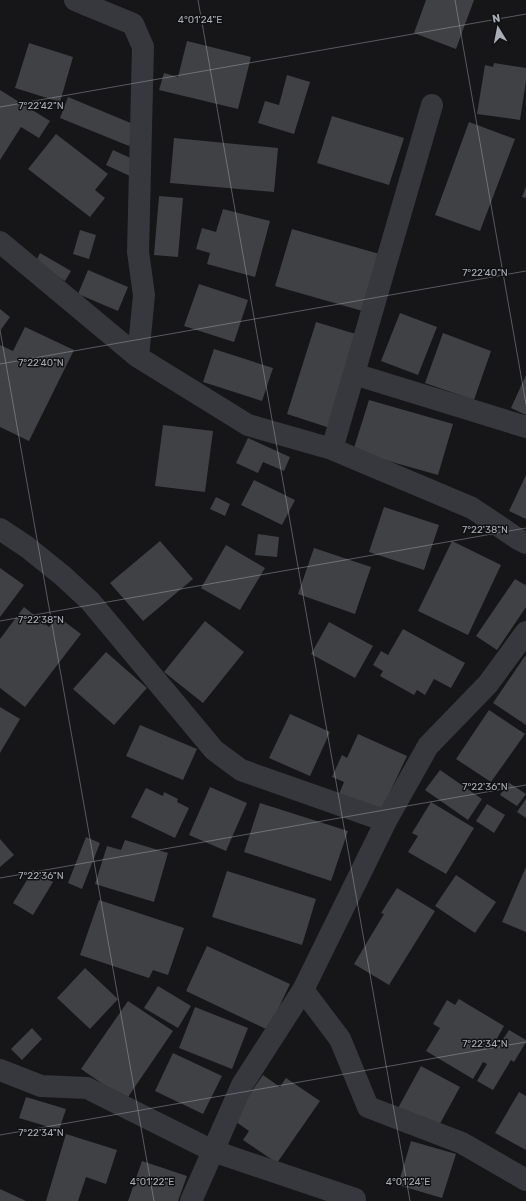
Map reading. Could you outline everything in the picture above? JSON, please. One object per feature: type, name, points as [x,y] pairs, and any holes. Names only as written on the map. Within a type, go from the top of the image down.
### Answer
[{"type":"street","points":[[75,0],[133,24],[143,47],[138,252],[144,295],[138,357]]},
{"type":"street","points":[[332,448],[432,105]]},
{"type":"street","points":[[0,242],[138,357],[248,424],[332,448],[472,508],[526,543]]},
{"type":"street","points":[[354,374],[526,427]]},
{"type":"street","points":[[0,529],[27,547],[63,576],[90,601],[214,750],[241,770],[386,821]]},
{"type":"street","points":[[191,1201],[242,1085],[302,990],[386,821],[428,746],[488,684],[526,632]]},
{"type":"street","points":[[302,990],[340,1039],[368,1107],[462,1143],[526,1180]]},
{"type":"street","points":[[0,1070],[41,1086],[87,1088],[213,1151],[355,1199]]},
{"type":"building","points":[[426,0],[474,0],[456,49],[414,33]]},
{"type":"building","points":[[187,41],[251,57],[238,109],[159,90],[164,73],[178,77]]},
{"type":"building","points":[[29,43],[73,57],[60,102],[15,88]]},
{"type":"building","points":[[494,63],[526,68],[526,81],[520,120],[477,114],[485,65],[493,67]]},
{"type":"building","points":[[287,75],[310,82],[294,134],[258,123],[265,101],[279,105]]},
{"type":"building","points":[[0,90],[50,121],[39,138],[21,127],[0,160]]},
{"type":"building","points":[[68,97],[138,126],[129,146],[60,118]]},
{"type":"building","points":[[332,116],[404,138],[389,185],[317,163]]},
{"type":"building","points":[[469,122],[515,139],[480,231],[435,215]]},
{"type":"building","points":[[56,134],[108,174],[95,190],[105,198],[90,217],[28,169]]},
{"type":"building","points":[[174,138],[278,148],[274,192],[170,183]]},
{"type":"building","points":[[113,150],[137,161],[130,176],[106,165]]},
{"type":"building","points":[[526,187],[526,198],[522,197]]},
{"type":"building","points":[[159,196],[183,198],[178,257],[154,255]]},
{"type":"building","points":[[223,209],[270,221],[255,277],[207,264],[210,253],[196,249],[202,228],[216,232]]},
{"type":"building","points":[[292,229],[383,255],[366,312],[275,286]]},
{"type":"building","points":[[80,230],[96,235],[89,259],[73,254]]},
{"type":"building","points":[[40,253],[71,271],[65,281],[35,263]]},
{"type":"building","points":[[88,270],[128,287],[118,311],[78,294]]},
{"type":"building","points":[[199,284],[248,300],[234,342],[184,326]]},
{"type":"building","points":[[0,309],[10,317],[0,331]]},
{"type":"building","points":[[400,313],[437,327],[418,375],[381,361]]},
{"type":"building","points":[[316,322],[359,335],[330,428],[287,414]]},
{"type":"building","points":[[25,327],[74,350],[29,441],[0,427],[0,345],[13,351]]},
{"type":"building","points":[[443,333],[491,351],[474,400],[425,383]]},
{"type":"building","points":[[214,349],[273,368],[262,401],[203,382]]},
{"type":"building","points":[[526,375],[526,415],[511,408]]},
{"type":"building","points":[[369,400],[453,424],[438,475],[353,451]]},
{"type":"building","points":[[163,425],[213,431],[205,492],[155,486]]},
{"type":"building","points":[[248,438],[290,457],[284,471],[263,462],[258,473],[236,463]]},
{"type":"building","points":[[526,475],[526,519],[509,511]]},
{"type":"building","points":[[254,480],[295,500],[282,525],[241,505]]},
{"type":"building","points":[[216,497],[230,504],[225,516],[210,509]]},
{"type":"building","points":[[384,507],[439,525],[424,570],[369,552]]},
{"type":"building","points":[[258,534],[279,537],[277,557],[255,555]]},
{"type":"building","points":[[160,541],[193,579],[143,621],[110,583]]},
{"type":"building","points":[[452,541],[501,565],[468,635],[418,611]]},
{"type":"building","points":[[226,545],[265,568],[240,610],[201,588]]},
{"type":"building","points":[[314,548],[371,567],[355,614],[298,594]]},
{"type":"building","points":[[0,568],[24,585],[0,617]]},
{"type":"building","points":[[515,579],[525,585],[526,584],[526,607],[497,650],[476,636]]},
{"type":"building","points":[[24,607],[49,627],[57,616],[81,634],[25,707],[0,688],[0,639]]},
{"type":"building","points":[[205,621],[244,652],[203,703],[164,672]]},
{"type":"building","points":[[329,622],[373,646],[355,678],[311,654]]},
{"type":"building","points":[[403,629],[465,663],[451,688],[434,679],[425,695],[417,690],[414,695],[380,676],[383,671],[373,665],[381,651],[388,655]]},
{"type":"building","points":[[106,652],[147,688],[114,725],[73,689]]},
{"type":"building","points":[[525,656],[526,657],[526,725],[493,703]]},
{"type":"building","points":[[0,707],[20,719],[0,753]]},
{"type":"building","points":[[489,710],[525,734],[491,782],[456,759]]},
{"type":"building","points":[[290,714],[330,732],[310,776],[269,758]]},
{"type":"building","points":[[140,725],[197,749],[183,780],[126,756]]},
{"type":"building","points":[[358,734],[407,756],[380,813],[339,794],[344,782],[332,777],[342,755],[347,758]]},
{"type":"building","points":[[440,770],[482,799],[468,820],[425,790]]},
{"type":"building","points":[[508,782],[526,794],[517,806],[500,795]]},
{"type":"building","points":[[210,787],[247,803],[226,851],[189,835]]},
{"type":"building","points":[[146,788],[163,796],[164,792],[178,799],[177,802],[189,808],[175,838],[131,817]]},
{"type":"building","points":[[526,799],[526,818],[517,812]]},
{"type":"building","points":[[431,802],[474,828],[446,874],[408,852],[418,836],[412,833]]},
{"type":"building","points":[[260,803],[348,831],[331,881],[244,852]]},
{"type":"building","points":[[487,804],[505,815],[494,833],[476,821]]},
{"type":"building","points":[[86,837],[100,843],[82,889],[68,883]]},
{"type":"building","points":[[0,839],[14,855],[0,867]]},
{"type":"building","points":[[125,840],[168,853],[154,902],[95,884],[107,846],[121,850]]},
{"type":"building","points":[[526,867],[526,932],[502,922]]},
{"type":"building","points":[[33,870],[53,882],[33,915],[13,903]]},
{"type":"building","points":[[227,871],[316,899],[302,945],[212,917]]},
{"type":"building","points":[[456,875],[496,902],[475,933],[435,906]]},
{"type":"building","points":[[397,888],[435,911],[389,985],[354,964],[384,914],[381,913]]},
{"type":"building","points":[[99,900],[184,928],[168,975],[153,970],[149,978],[80,955]]},
{"type":"building","points":[[207,946],[290,984],[268,1030],[186,991]]},
{"type":"building","points":[[85,968],[118,999],[90,1029],[57,998]]},
{"type":"building","points":[[158,986],[191,1006],[178,1028],[144,1008]]},
{"type":"building","points":[[459,999],[504,1026],[494,1044],[498,1047],[509,1030],[526,1040],[514,1062],[511,1060],[493,1090],[477,1081],[487,1064],[483,1062],[473,1079],[426,1051],[440,1028],[433,1024],[447,1000],[455,1005]]},
{"type":"building","points":[[128,1001],[173,1031],[126,1100],[81,1069]]},
{"type":"building","points":[[195,1007],[248,1028],[232,1069],[179,1048]]},
{"type":"building","points":[[32,1028],[42,1039],[22,1060],[11,1049]]},
{"type":"building","points":[[173,1053],[222,1076],[203,1114],[155,1091]]},
{"type":"building","points":[[421,1066],[460,1087],[436,1131],[397,1110]]},
{"type":"building","points":[[263,1075],[280,1087],[286,1078],[320,1101],[277,1163],[243,1140],[249,1131],[232,1119]]},
{"type":"building","points":[[519,1092],[526,1096],[526,1150],[495,1133]]},
{"type":"building","points":[[26,1097],[66,1109],[59,1130],[19,1118]]},
{"type":"building","points":[[66,1134],[117,1150],[106,1184],[86,1177],[78,1201],[46,1201]]},
{"type":"building","points":[[411,1141],[456,1154],[442,1198],[398,1185]]},
{"type":"building","points":[[142,1161],[187,1176],[178,1201],[128,1201]]},
{"type":"building","points":[[0,1189],[26,1201],[0,1201]]}]
